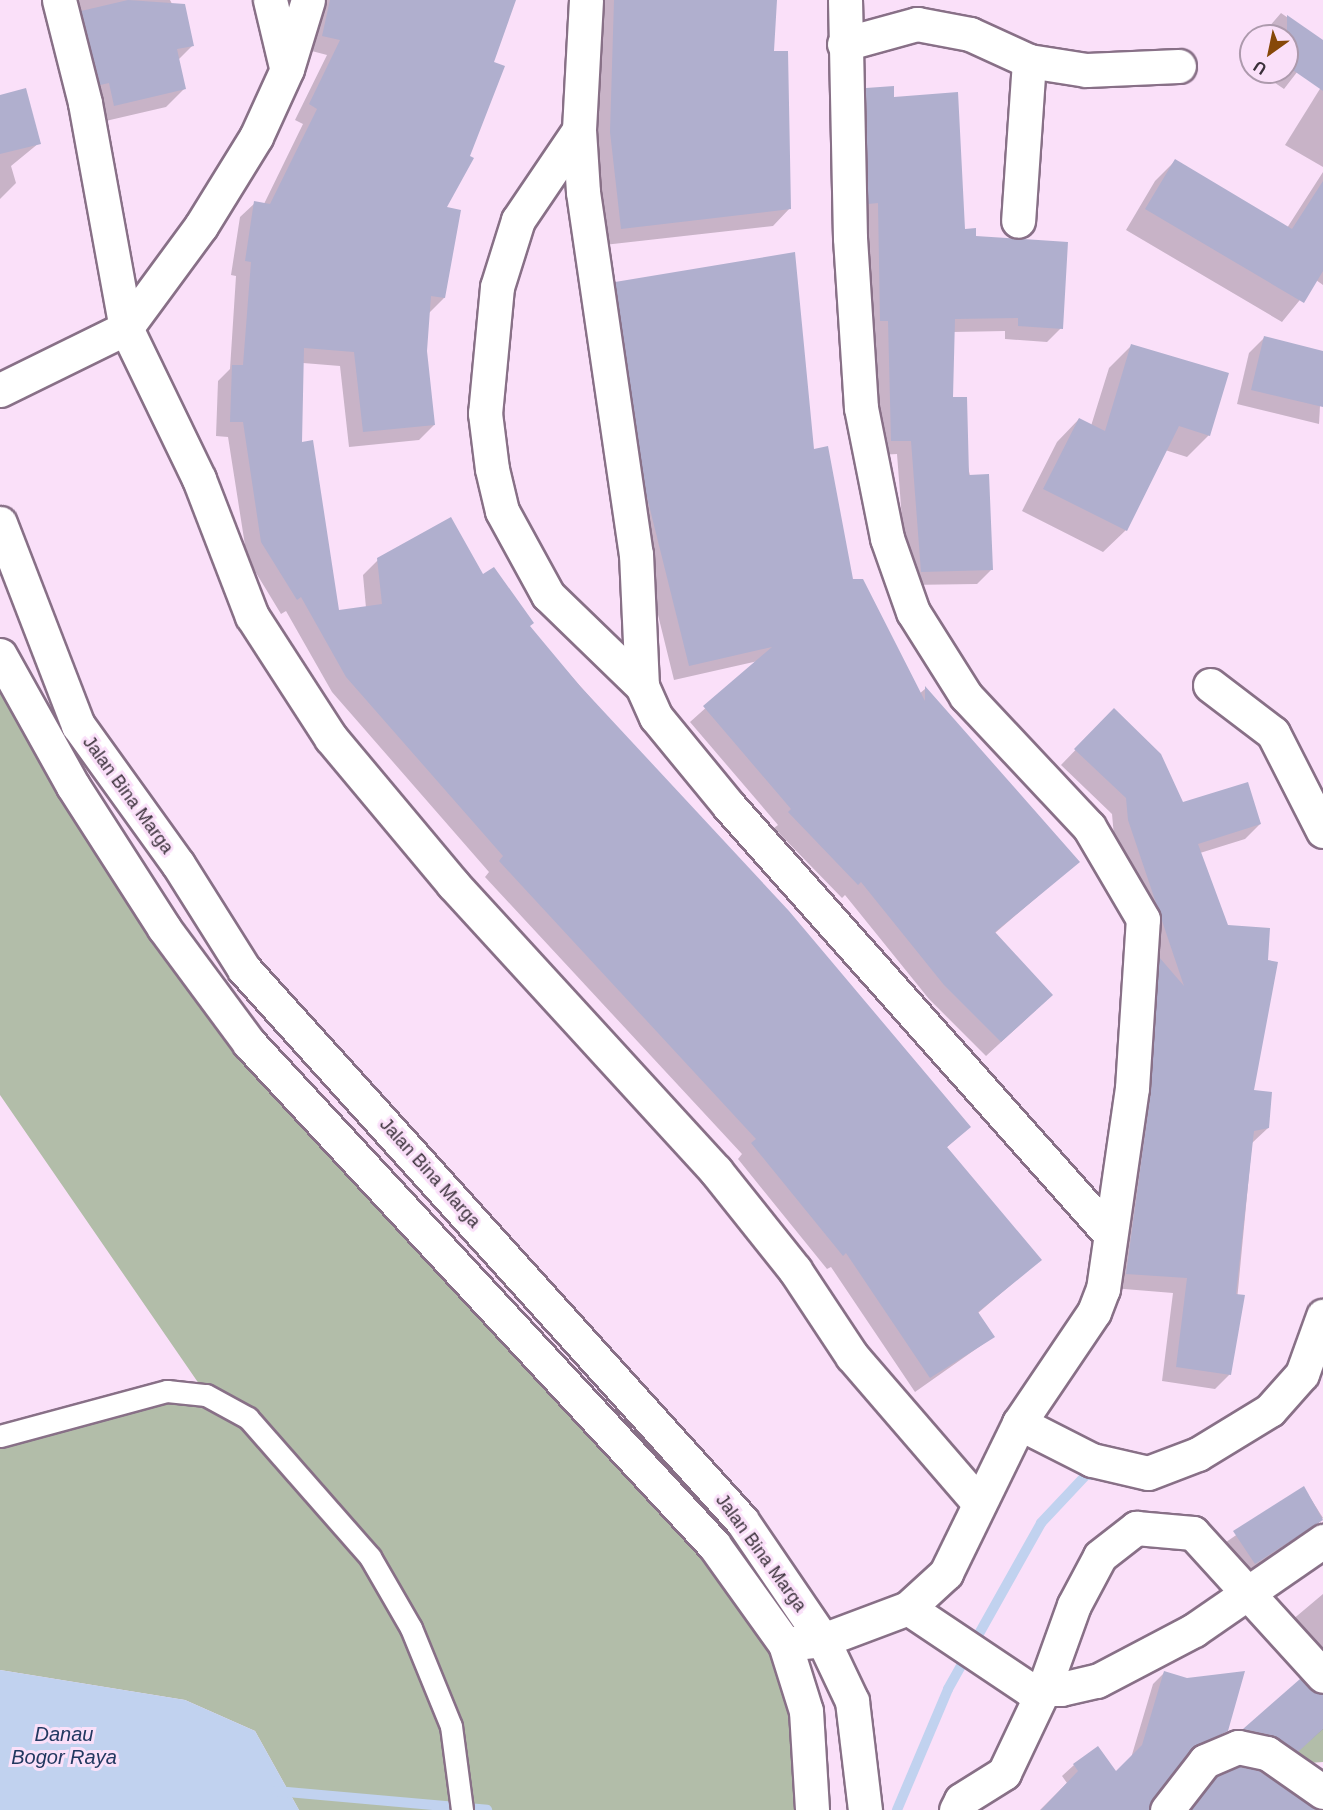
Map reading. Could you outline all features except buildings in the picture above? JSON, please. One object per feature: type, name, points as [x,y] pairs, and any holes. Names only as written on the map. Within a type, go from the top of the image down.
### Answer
[{"type":"street","points":[[59,0],[85,103],[126,328],[199,479],[252,616],[331,738],[453,884],[716,1171],[795,1270],[852,1356],[979,1503]]},
{"type":"street","points":[[270,0],[287,69]]},
{"type":"street","points":[[0,390],[126,328],[244,156],[287,69],[308,0]]},
{"type":"street","points":[[586,0],[579,129],[583,192],[636,554],[642,686]]},
{"type":"street","points":[[785,1644],[823,1640],[908,1608],[946,1573],[1019,1423],[1094,1312],[1103,1289],[1109,1233],[1132,1088],[1143,919],[1089,827],[966,696],[913,612],[887,538],[861,408],[844,44],[845,0]]},
{"type":"street","points":[[844,44],[916,24],[970,34],[1029,61],[1086,70],[1179,66]]},
{"type":"street","points":[[1018,221],[1029,61]]},
{"type":"street","points":[[579,129],[518,220],[497,287],[487,365],[489,446],[502,511],[548,595],[642,686],[656,717],[729,806],[1109,1233]]},
{"type":"street","name":"Jalan Bina Marga","points":[[0,523],[78,725],[178,864],[244,969],[742,1521],[823,1640],[852,1701],[865,1810]]},
{"type":"street","name":"Jalan Bina Marga","points":[[0,655],[73,786],[164,928],[249,1043],[714,1545],[785,1644],[806,1711],[812,1810]]},
{"type":"street","points":[[1210,685],[1273,733],[1323,831]]},
{"type":"street","points":[[1019,1423],[1092,1460],[1148,1473],[1198,1454],[1270,1410],[1302,1374],[1323,1316]]},
{"type":"street","points":[[956,1810],[961,1800],[1004,1773],[1036,1690],[1074,1605],[1100,1556],[1136,1527],[1193,1533],[1246,1595],[1323,1676]]},
{"type":"street","points":[[908,1608],[942,1636],[1036,1690],[1097,1681],[1122,1669],[1246,1595],[1323,1541]]},
{"type":"street","points":[[1167,1810],[1206,1761],[1238,1747],[1267,1753],[1323,1792]]},
{"type":"lane","points":[[0,1436],[167,1391],[206,1395],[248,1418],[370,1557],[411,1628],[451,1726],[462,1810]]},
{"type":"green space","points":[[0,654],[164,928],[785,1644],[812,1810],[299,1810],[255,1731],[185,1700],[0,1670],[0,1436],[167,1391],[206,1394],[0,1095]]},
{"type":"green space","points":[[1323,1691],[1323,1762],[1295,1764],[1269,1748],[1276,1725]]},
{"type":"water","name":"Danau Bogor Raya","points":[[0,1670],[185,1700],[255,1731],[299,1810],[0,1810]]},
{"type":"waterway","points":[[897,1810],[948,1689],[1041,1523],[1086,1475],[1097,1475]]},
{"type":"waterway","points":[[276,1791],[487,1810]]}]
